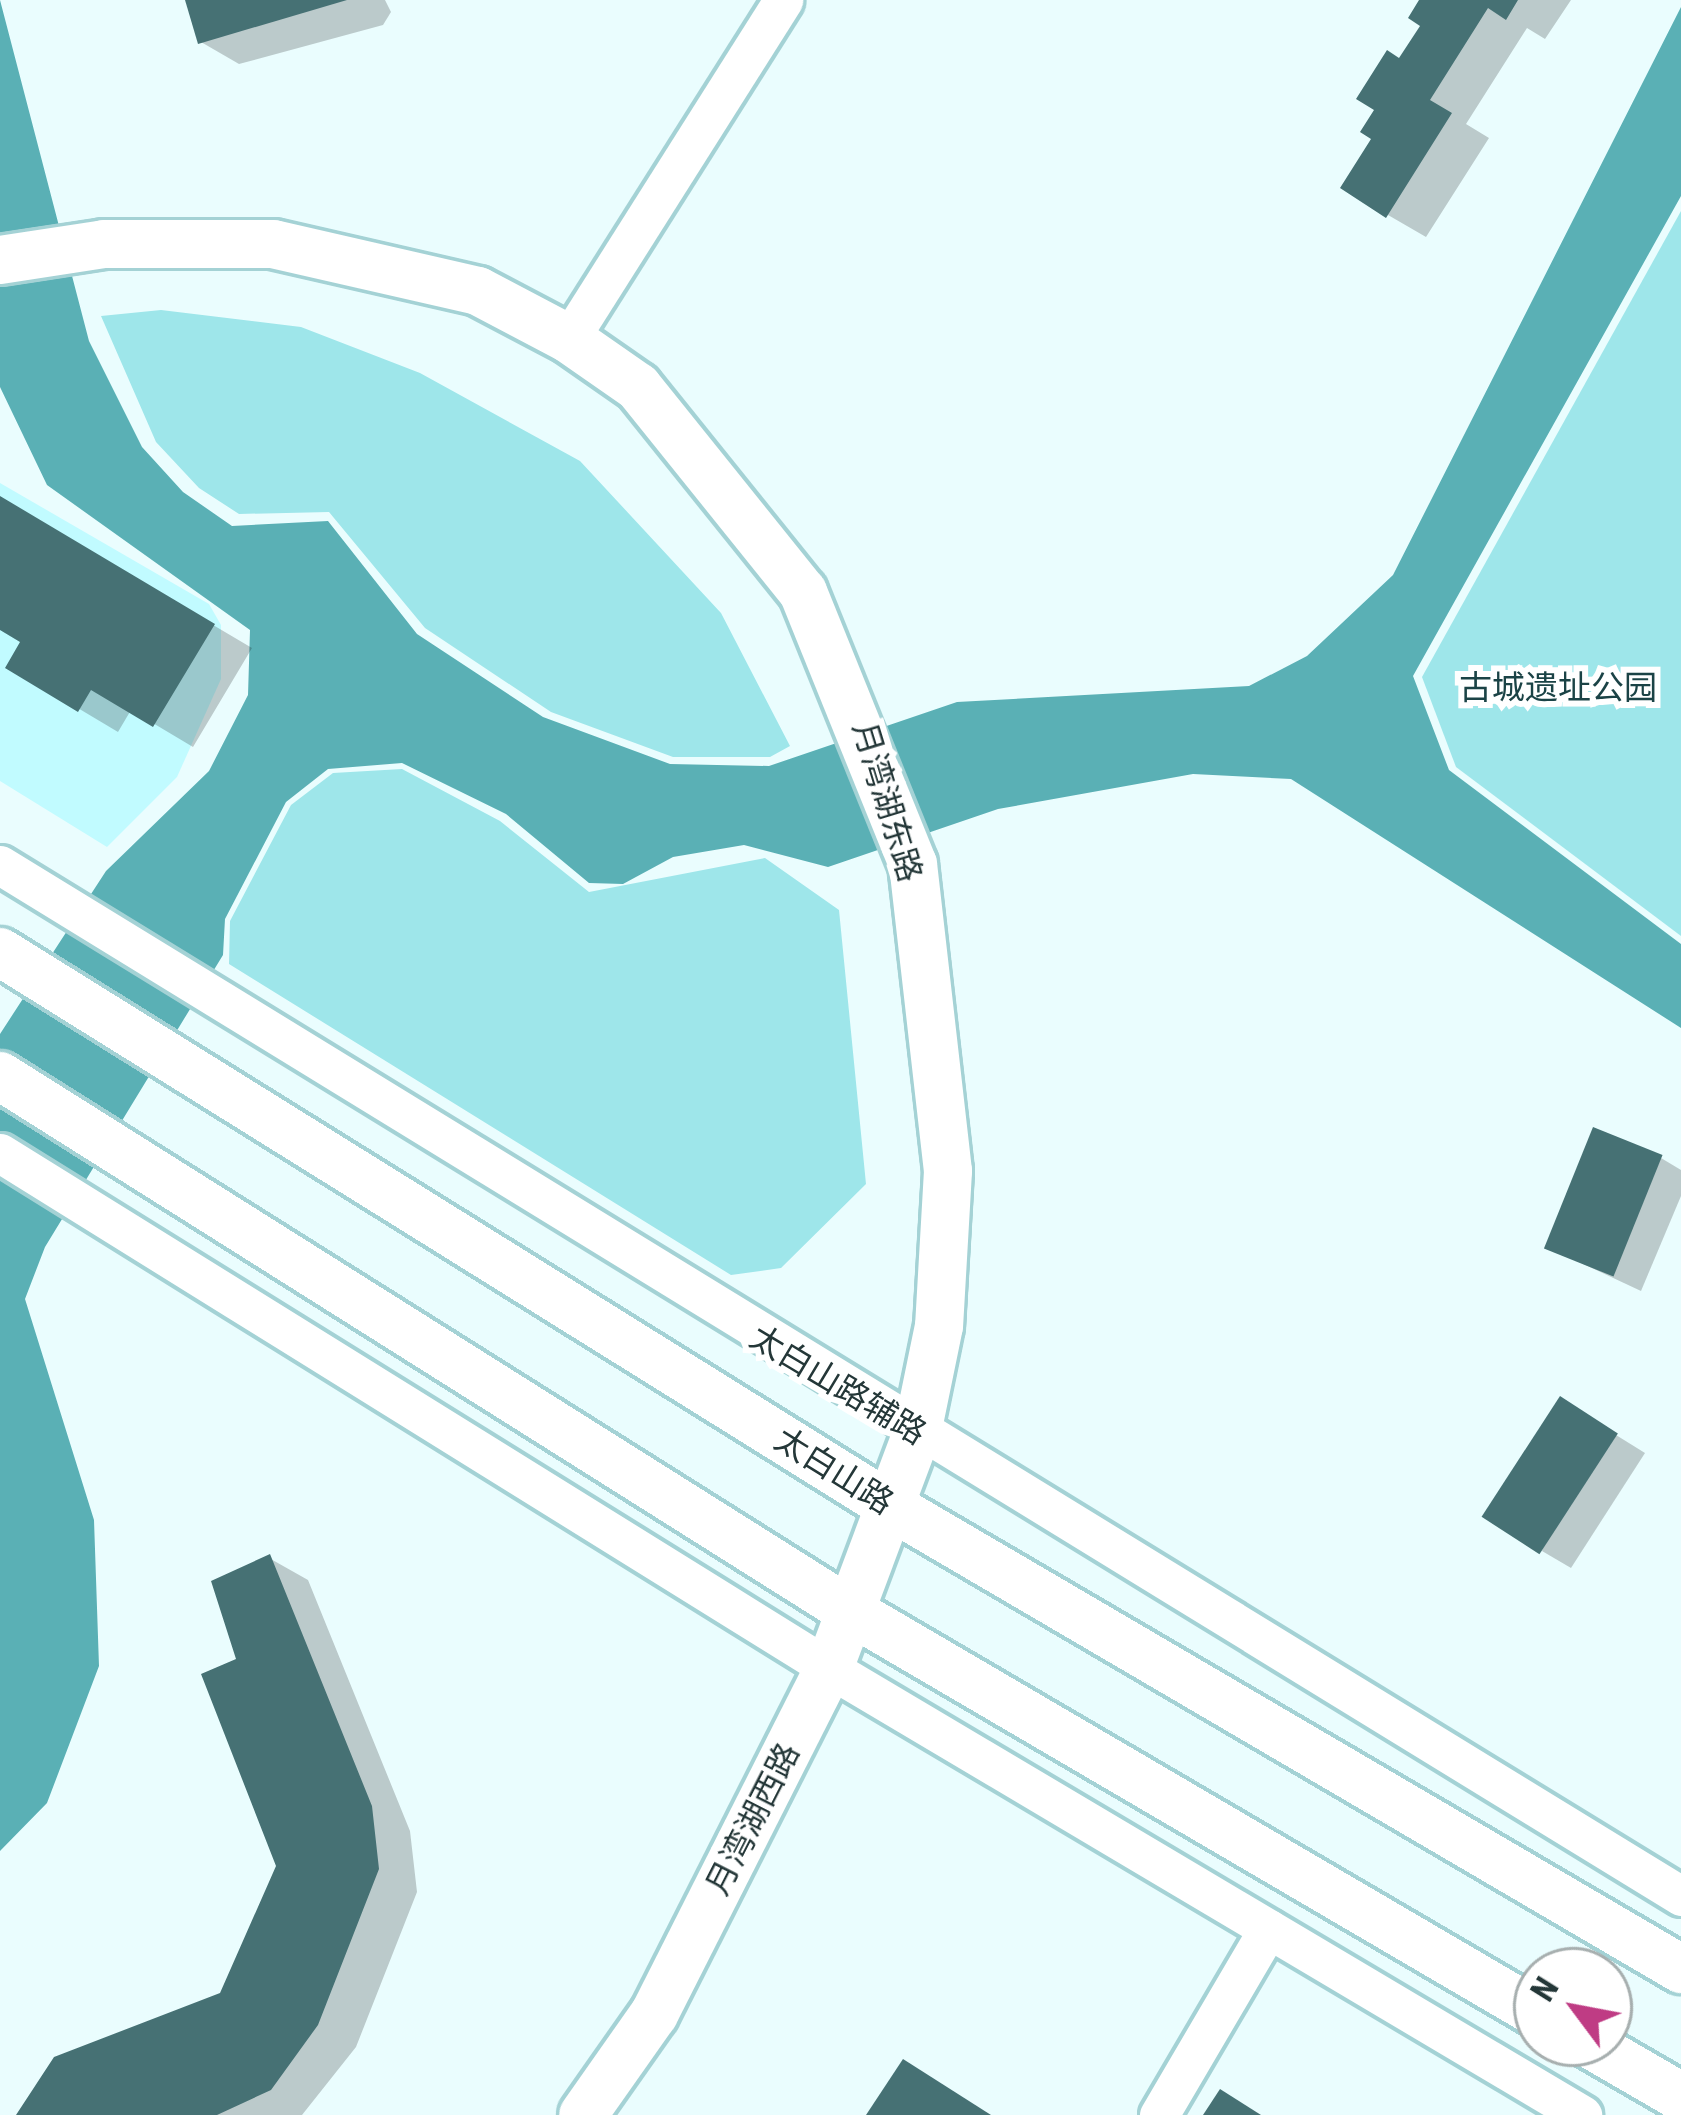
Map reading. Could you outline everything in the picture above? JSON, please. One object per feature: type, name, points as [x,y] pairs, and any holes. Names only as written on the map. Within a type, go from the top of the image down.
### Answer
[{"type":"main road","name":"月湾湖东路","points":[[0,260],[104,244],[273,244],[478,291],[569,339],[638,387],[718,476],[803,592],[855,698],[913,864],[948,1171],[939,1326],[917,1432],[890,1506]]},
{"type":"main road","name":"太白山路","points":[[17,963],[890,1506],[1681,1969]]},
{"type":"main road","points":[[0,1076],[850,1611],[1513,1999]]},
{"type":"main road","name":"月湾湖西路","points":[[583,2115],[654,2014],[830,1668],[890,1506]]},
{"type":"main road","points":[[1629,2067],[1681,2097]]},
{"type":"street","points":[[569,339],[783,0]]},
{"type":"street","name":"太白山路辅路","points":[[0,865],[917,1432],[1681,1896]]},
{"type":"street","points":[[0,1153],[830,1668],[1582,2115]]},
{"type":"street","points":[[1159,2115],[1268,1929]]},
{"type":"shaded area","points":[[0,0],[89,341],[142,447],[183,492],[232,526],[328,521],[417,634],[543,717],[670,764],[769,766],[957,702],[1249,686],[1307,656],[1393,575],[1681,7],[1681,196],[1413,676],[1449,770],[1681,944],[1681,1028],[1291,779],[1193,774],[998,809],[828,867],[744,845],[673,857],[623,884],[589,883],[506,814],[402,763],[328,769],[286,802],[225,919],[223,955],[45,1247],[25,1299],[94,1520],[99,1666],[47,1803],[0,1851],[0,1034],[106,871],[209,771],[248,695],[250,630],[47,485],[0,387]]},
{"type":"shaded area","points":[[0,483],[209,604],[221,625],[221,679],[177,777],[107,847],[0,781]]},
{"type":"green space","name":"古城遗址公园","points":[[1681,211],[1681,936],[1456,767],[1422,677]]},
{"type":"green space","points":[[161,310],[301,327],[420,373],[580,461],[721,613],[790,746],[770,757],[673,757],[551,712],[425,628],[329,512],[239,514],[199,488],[156,442],[101,316]]},
{"type":"green space","points":[[402,769],[500,821],[589,892],[765,858],[839,910],[866,1184],[781,1268],[731,1275],[229,964],[230,921],[291,805],[333,773]]},
{"type":"building","points":[[185,0],[347,0],[198,44]]},
{"type":"building","points":[[1419,0],[1518,0],[1506,20],[1488,8],[1430,100],[1452,113],[1386,218],[1340,188],[1371,139],[1360,132],[1374,110],[1356,99],[1387,50],[1399,58],[1420,26],[1408,18]]},
{"type":"building","points":[[0,496],[215,624],[153,727],[91,690],[78,712],[5,668],[20,642],[0,630]]},
{"type":"building","points":[[1593,1127],[1663,1155],[1613,1277],[1544,1248]]},
{"type":"building","points":[[1560,1396],[1618,1434],[1539,1554],[1482,1517]]},
{"type":"building","points":[[270,1554],[372,1806],[379,1869],[318,2025],[271,2090],[217,2115],[16,2115],[54,2057],[220,1993],[276,1866],[201,1674],[236,1659],[211,1581]]},
{"type":"building","points":[[903,2059],[991,2115],[866,2115]]},
{"type":"building","points":[[1220,2089],[1261,2115],[1203,2115]]}]
